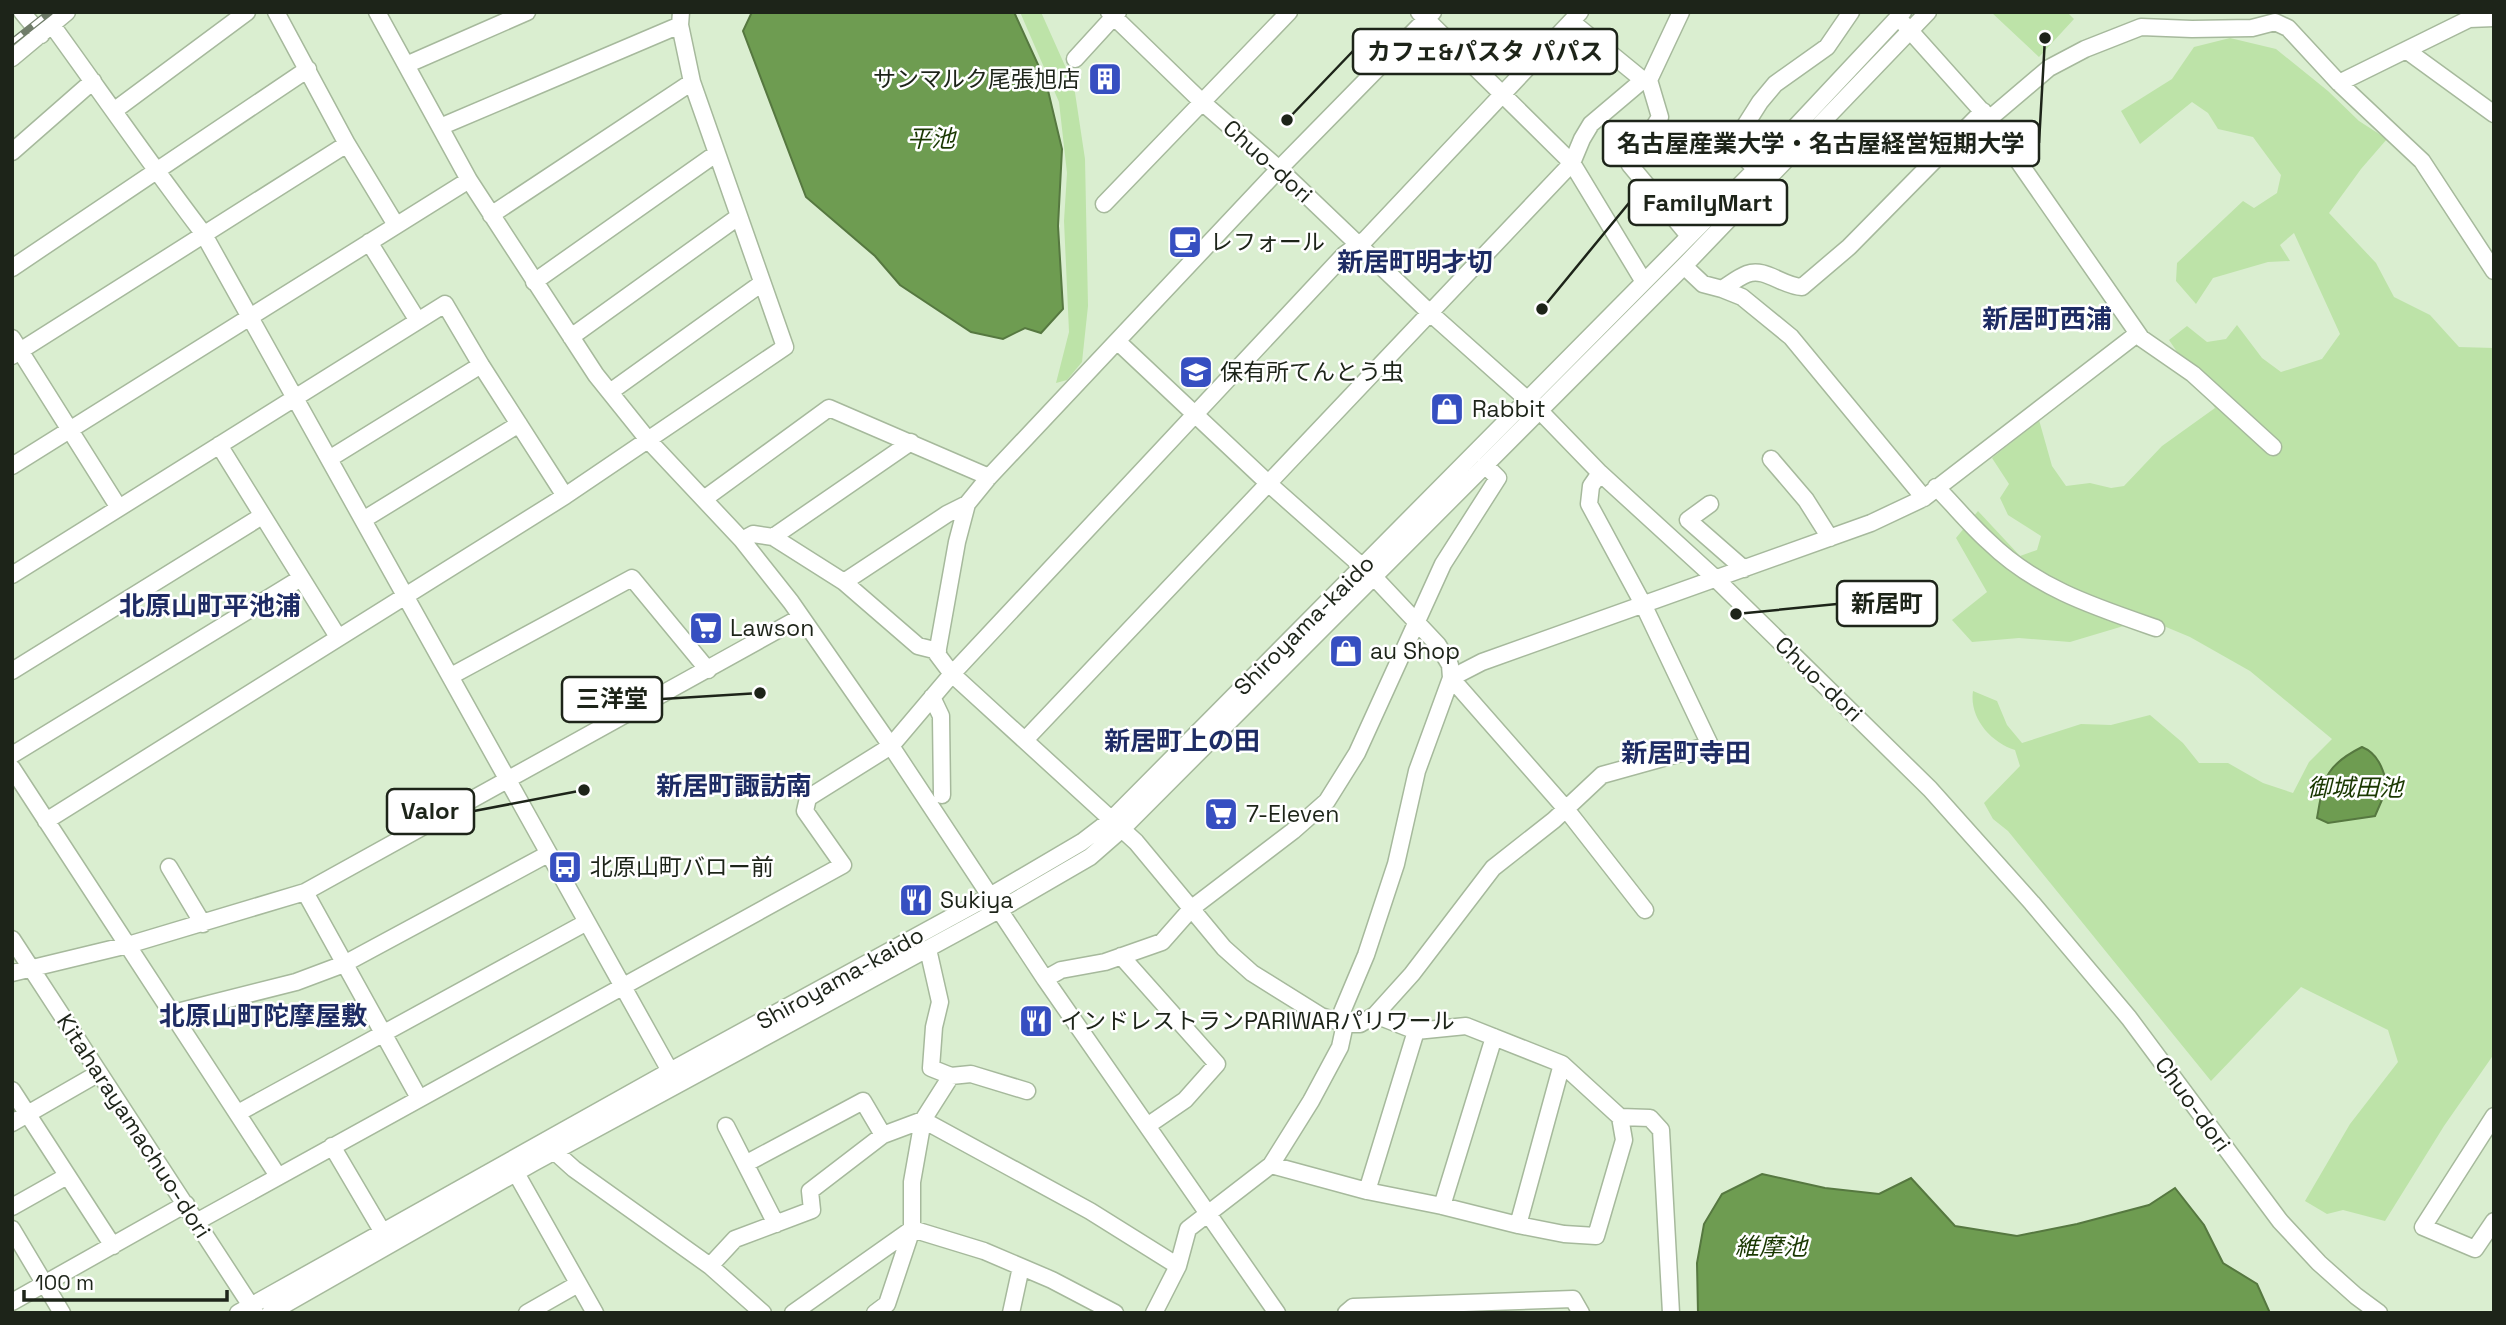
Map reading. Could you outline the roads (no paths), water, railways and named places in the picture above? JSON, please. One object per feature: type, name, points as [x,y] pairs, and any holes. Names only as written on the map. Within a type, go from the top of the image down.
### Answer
[{"type":"street","points":[[22,12],[46,30],[93,81],[156,172],[203,233],[670,1071]]},
{"type":"street","points":[[12,58],[67,12]]},
{"type":"street","points":[[115,110],[247,12]]},
{"type":"street","points":[[276,12],[347,144],[396,225]]},
{"type":"street","points":[[377,12],[469,180],[571,337],[649,441],[742,540],[801,617],[891,746],[1045,979],[1277,1313]]},
{"type":"street","points":[[406,65],[527,12]]},
{"type":"street","points":[[1104,204],[1289,12]]},
{"type":"street","points":[[1025,740],[1572,163],[1591,124],[1646,80],[1681,12]]},
{"type":"street","points":[[1756,169],[1732,146],[1775,84],[1827,47],[1851,12]]},
{"type":"street","name":"Shiroyama-kaido","points":[[248,1310],[382,1231],[670,1071],[995,903],[1090,857],[1117,824],[1534,405],[1684,266],[1912,32],[1928,12]]},
{"type":"street","points":[[1075,59],[1113,14]]},
{"type":"street","name":"Chuo-dori","points":[[1113,14],[1202,102],[1279,169],[1429,312],[1534,405],[1600,473],[1716,579],[1930,789],[2129,1018],[2280,1221],[2319,1263],[2379,1313]]},
{"type":"street","points":[[1897,14],[1986,115],[2137,334],[2193,374],[2273,447]]},
{"type":"street","name":"Shiroyama-kaido","points":[[1368,572],[1485,465],[1534,405],[1644,282],[1756,169],[1897,14]]},
{"type":"street","points":[[844,582],[947,514],[967,504],[989,477],[1426,15],[1572,163],[1644,282]]},
{"type":"street","points":[[2339,83],[2467,16],[2494,18]]},
{"type":"street","points":[[198,1221],[843,865],[806,811],[808,798],[891,746],[952,674],[1194,413],[1344,256],[1367,239],[1576,17],[1646,80],[1660,117],[1630,165],[1689,236]]},
{"type":"street","points":[[46,821],[565,496],[785,346],[692,82],[680,19],[440,127]]},
{"type":"street","points":[[1722,289],[1748,274],[1760,272],[1790,286],[1802,287],[1849,247],[1986,115],[2049,68],[2085,49],[2141,27],[2252,28],[2275,22],[2288,29],[2339,83],[2422,161],[2494,271]]},
{"type":"street","points":[[2406,50],[2494,114]]},
{"type":"street","points":[[12,268],[308,69]]},
{"type":"street","points":[[12,152],[93,81]]},
{"type":"street","points":[[491,215],[692,82]]},
{"type":"street","points":[[119,508],[15,348],[347,144]]},
{"type":"street","points":[[534,282],[718,153]]},
{"type":"street","points":[[12,466],[469,180]]},
{"type":"street","points":[[571,337],[738,216]]},
{"type":"street","points":[[369,242],[418,321]]},
{"type":"street","points":[[1684,266],[1703,284],[1742,297],[1791,337],[1930,493],[1989,543],[2040,581],[2078,601],[2156,628]]},
{"type":"street","points":[[610,392],[762,283]]},
{"type":"street","points":[[12,575],[445,304],[565,496]]},
{"type":"street","points":[[1451,678],[1482,662],[1871,523],[1930,493],[2137,334]]},
{"type":"street","points":[[1117,341],[1269,484],[1368,572],[1438,645],[1450,665],[1451,678],[1417,771],[1396,864],[1371,942],[1342,1012],[1345,1024],[1340,1047],[1311,1101],[1270,1165],[1188,1229],[1178,1266],[1154,1313]]},
{"type":"street","points":[[329,459],[481,365]]},
{"type":"street","points":[[704,499],[829,408],[989,477]]},
{"type":"street","points":[[363,520],[519,424]]},
{"type":"street","points":[[773,537],[911,442]]},
{"type":"street","points":[[219,445],[338,636]]},
{"type":"street","points":[[1772,459],[1806,500],[1830,538]]},
{"type":"street","points":[[1045,979],[1061,970],[1105,962],[1162,942],[1192,908],[1293,831],[1327,801],[1357,753],[1443,564],[1498,478],[1485,465]]},
{"type":"street","points":[[967,504],[957,542],[938,658],[952,674],[1117,824],[1224,948],[1252,973],[1321,1016],[1345,1024],[1360,1024],[1376,1015],[1412,974],[1493,868],[1566,809],[1602,775],[1710,745],[1643,604],[1589,504],[1591,486],[1600,473]]},
{"type":"street","points":[[1710,504],[1688,520],[1744,569]]},
{"type":"street","points":[[12,671],[262,516]]},
{"type":"street","points":[[742,540],[753,534],[773,537],[844,582],[918,646],[938,651]]},
{"type":"street","points":[[12,755],[301,578]]},
{"type":"street","points":[[451,676],[632,578],[708,670]]},
{"type":"street","points":[[12,972],[128,945],[306,892],[801,617]]},
{"type":"street","points":[[1451,678],[1566,809],[1645,911]]},
{"type":"street","points":[[932,697],[941,716],[942,795]]},
{"type":"street","points":[[12,768],[278,1176]]},
{"type":"street","points":[[173,1013],[296,982],[344,964],[548,854]]},
{"type":"street","points":[[169,867],[203,924]]},
{"type":"street","points":[[306,892],[419,1098]]},
{"type":"street","name":"Shiroyama-kaido","points":[[270,1313],[516,1173],[928,949],[995,903]]},
{"type":"street","points":[[239,1113],[587,922]]},
{"type":"street","name":"Kitaharayamachuo-dori","points":[[12,939],[198,1221],[248,1310]]},
{"type":"street","points":[[928,949],[940,1002],[934,1027],[931,1068],[951,1076],[971,1074],[1027,1091]]},
{"type":"street","points":[[1121,956],[1217,1064],[1185,1100],[1147,1126]]},
{"type":"street","points":[[1270,1165],[1367,1191],[1518,1225],[1564,1234],[1596,1236],[1624,1140],[1620,1117],[1562,1064],[1466,1026],[1416,1031],[1376,1015]]},
{"type":"street","points":[[1367,1191],[1416,1031]]},
{"type":"street","points":[[1442,1206],[1494,1037]]},
{"type":"street","points":[[1518,1225],[1562,1064]]},
{"type":"street","points":[[12,1123],[99,1073]]},
{"type":"street","points":[[875,1313],[887,1304],[912,1229],[912,1182],[922,1120],[951,1076]]},
{"type":"street","points":[[12,1090],[113,1246]]},
{"type":"street","points":[[747,1163],[863,1101],[883,1135]]},
{"type":"street","points":[[2494,1116],[2423,1227],[2475,1249],[2494,1221]]},
{"type":"street","points":[[1620,1117],[1650,1118],[1661,1130],[1671,1313]]},
{"type":"street","points":[[710,1266],[735,1239],[812,1210],[810,1191],[883,1135],[922,1120],[1090,1211],[1178,1266]]},
{"type":"street","points":[[726,1126],[776,1224]]},
{"type":"street","points":[[331,1146],[382,1231]]},
{"type":"street","points":[[554,1152],[710,1266],[763,1313]]},
{"type":"street","points":[[516,1173],[594,1313]]},
{"type":"street","points":[[12,1207],[67,1175]]},
{"type":"street","points":[[12,1302],[186,1204]]},
{"type":"street","points":[[12,1229],[62,1313]]},
{"type":"street","points":[[912,1229],[985,1251],[1115,1313]]},
{"type":"street","points":[[793,1313],[912,1229]]},
{"type":"street","points":[[1011,1313],[1021,1267]]},
{"type":"street","points":[[527,1313],[578,1284]]},
{"type":"street","points":[[1346,1313],[1353,1307],[1573,1299],[1581,1313]]},
{"type":"water","name":"平池","points":[[752,12],[1014,12],[1046,82],[1062,149],[1058,226],[1063,309],[1041,333],[1025,328],[1003,339],[971,332],[900,285],[875,256],[806,197],[743,31]]},
{"type":"water","name":"御城田池","points":[[2362,747],[2376,758],[2388,786],[2375,816],[2328,823],[2317,818],[2328,775],[2340,761]]},
{"type":"water","name":"維摩池","points":[[1762,1174],[1825,1188],[1879,1194],[1911,1178],[1955,1226],[2017,1236],[2149,1205],[2175,1188],[2204,1225],[2223,1263],[2257,1284],[2270,1313],[1698,1313],[1697,1263],[1704,1224],[1722,1194]]},
{"type":"railway","points":[[12,42],[50,12]]},
{"type":"place","name":"名古屋産業大学・名古屋経営短期大学","points":[[2045,38]]},
{"type":"place","name":"サンマルク尾張旭店","points":[[1105,79]]},
{"type":"place","name":"カフェ&パスタ パパス","points":[[1287,120]]},
{"type":"place","name":"レフォール","points":[[1185,242]]},
{"type":"place","name":"FamilyMart","points":[[1542,309]]},
{"type":"place","name":"保有所てんとう虫","points":[[1196,372]]},
{"type":"place","name":"Rabbit","points":[[1447,409]]},
{"type":"place","name":"新居町","points":[[1736,614]]},
{"type":"place","name":"Lawson","points":[[706,628]]},
{"type":"place","name":"au Shop","points":[[1346,651]]},
{"type":"place","name":"三洋堂","points":[[760,693]]},
{"type":"place","name":"Valor","points":[[584,790]]},
{"type":"place","name":"7-Eleven","points":[[1221,814]]},
{"type":"place","name":"北原山町バロー前","points":[[565,867]]},
{"type":"place","name":"Sukiya","points":[[916,900]]},
{"type":"place","name":"インドレストランPARIWARパリワール","points":[[1036,1021]]},
{"type":"district","name":"新居町明才切","points":[[1415,262]]},
{"type":"district","name":"新居町西浦","points":[[2047,319]]},
{"type":"district","name":"北原山町平池浦","points":[[210,606]]},
{"type":"district","name":"新居町上の田","points":[[1182,741]]},
{"type":"district","name":"新居町寺田","points":[[1686,753]]},
{"type":"district","name":"新居町諏訪南","points":[[734,786]]},
{"type":"district","name":"北原山町陀摩屋敷","points":[[263,1016]]}]
